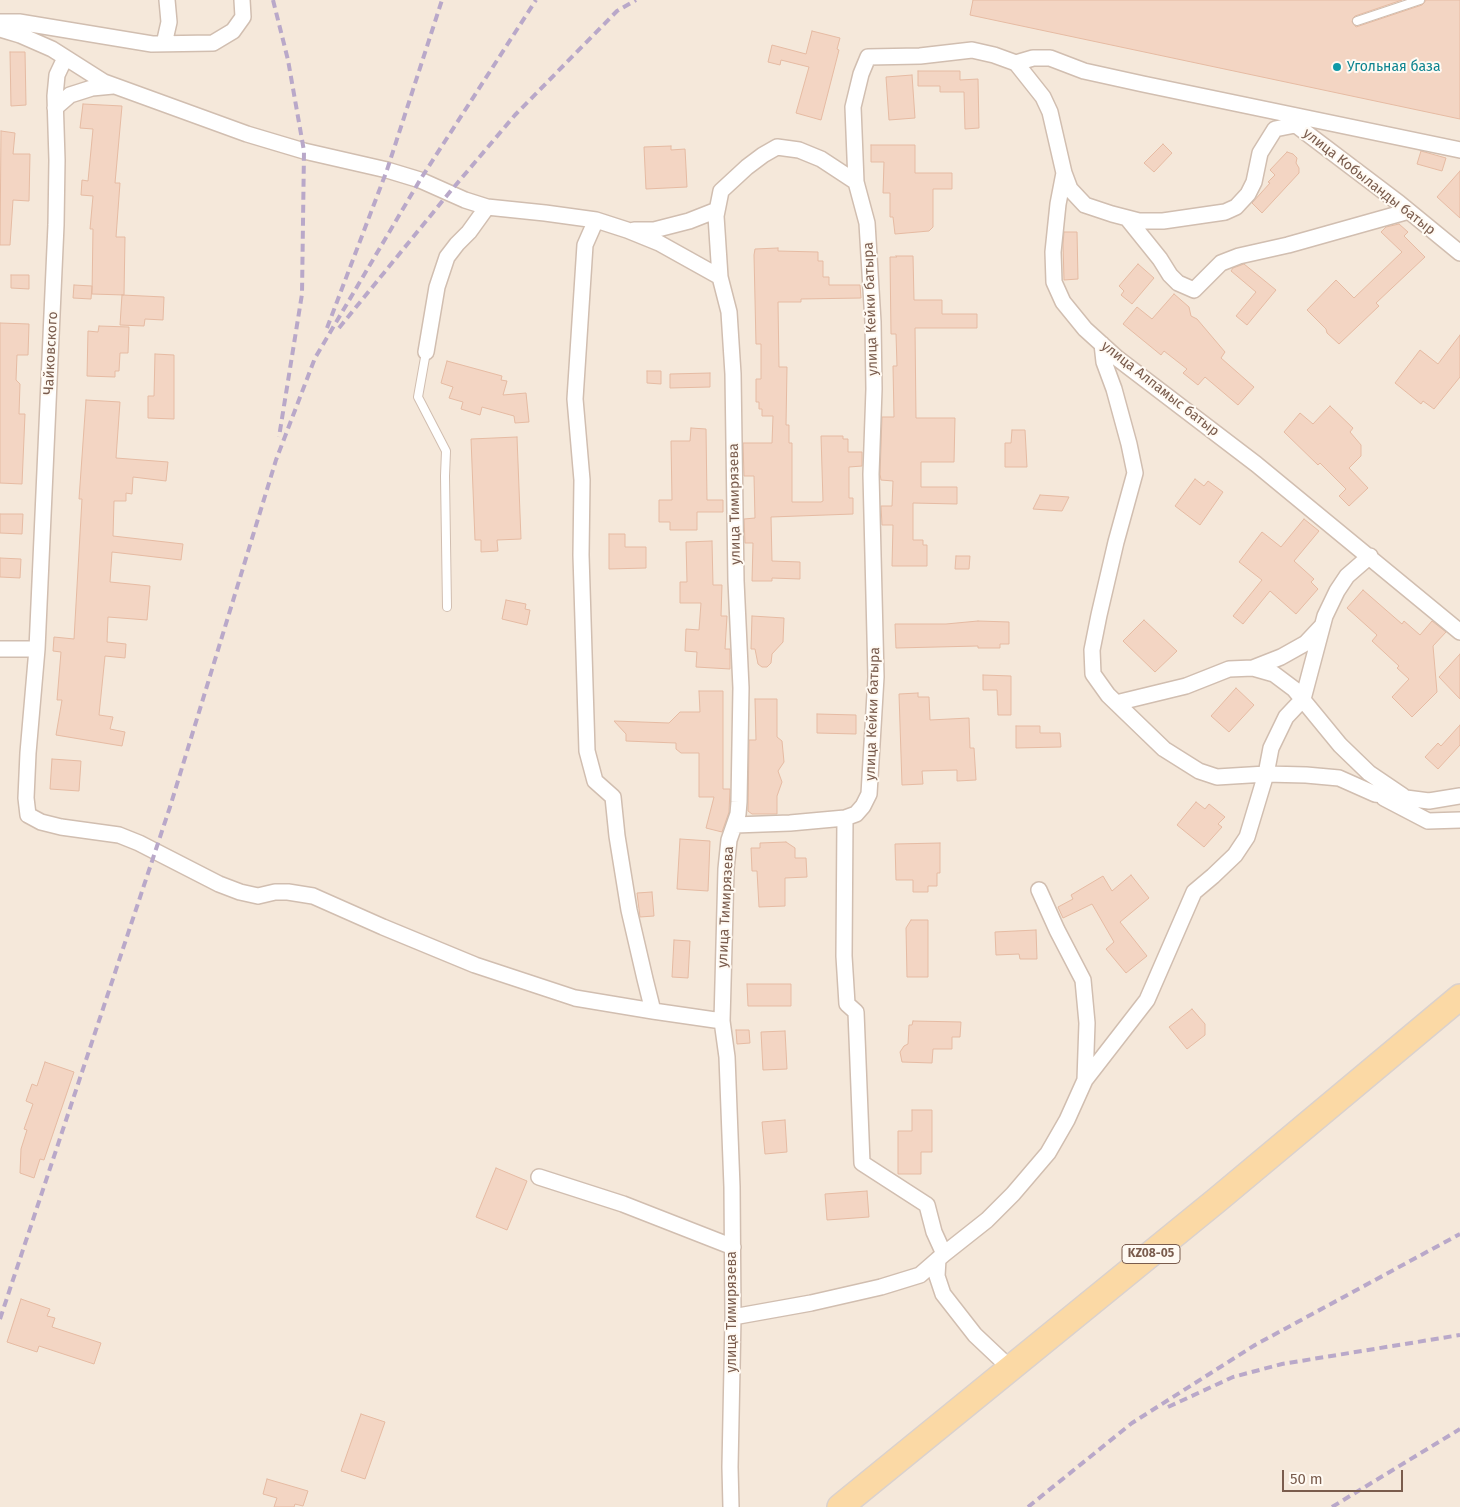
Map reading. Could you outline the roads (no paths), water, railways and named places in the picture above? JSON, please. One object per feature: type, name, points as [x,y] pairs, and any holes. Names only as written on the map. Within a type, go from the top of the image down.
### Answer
[{"type":"main road","name":"KZ08-05","points":[[840,1507],[1225,1193],[1460,997]]},
{"type":"street","points":[[164,44],[169,22],[167,0]]},
{"type":"street","points":[[0,22],[19,22],[152,44],[213,43],[233,32],[244,16],[242,0]]},
{"type":"street","points":[[0,29],[20,35],[52,49],[104,82],[247,134],[304,151],[388,170],[420,180],[465,200],[487,207],[596,220],[659,243],[720,277]]},
{"type":"street","name":"улица Кейки батыра","points":[[845,818],[856,814],[863,806],[869,794],[876,677],[871,474],[874,389],[873,322],[867,223],[856,182],[853,107],[861,74],[868,57],[920,56],[972,50],[1016,63]]},
{"type":"street","name":"Чайковского","points":[[65,58],[57,75],[55,96],[56,225],[38,649],[27,762],[26,798],[28,816],[41,822],[61,827],[119,835],[139,843],[219,884],[240,892],[258,896],[275,892],[313,896],[475,965],[575,998],[653,1011]]},
{"type":"street","points":[[1016,63],[1033,58],[1050,58],[1084,71],[1460,150]]},
{"type":"street","name":"улица Алпамыс батыр","points":[[1016,63],[1043,97],[1050,112],[1064,174],[1058,204],[1053,252],[1054,282],[1063,302],[1085,329],[1117,358],[1256,464],[1460,632]]},
{"type":"street","points":[[55,108],[70,95],[92,88],[115,86]]},
{"type":"street","name":"улица Кобыланды батыр","points":[[1279,112],[1460,252]]},
{"type":"street","points":[[1064,174],[1070,189],[1085,204],[1139,222],[1163,221],[1226,212],[1236,207],[1248,194],[1254,182],[1260,154],[1275,129],[1295,125]]},
{"type":"street","name":"улица Тимирязева","points":[[732,1507],[730,1467],[733,1317],[732,1187],[726,1057],[722,1021],[726,869],[729,840],[738,814],[739,802],[741,688],[736,571],[733,374],[729,312],[720,277],[716,216],[721,191],[747,167],[777,147],[799,150],[821,159],[856,182]]},
{"type":"street","points":[[426,352],[438,287],[447,257],[469,232],[487,207]]},
{"type":"street","points":[[627,230],[654,230],[689,221],[717,210]]},
{"type":"street","points":[[1128,218],[1178,284],[1194,290],[1221,263],[1238,256],[1288,245],[1408,212]]},
{"type":"street","points":[[596,220],[585,245],[575,399],[582,480],[581,555],[587,751],[595,781],[613,797],[629,910],[653,1011],[722,1021]]},
{"type":"street","points":[[1102,344],[1104,362],[1114,390],[1135,473],[1114,551],[1092,650],[1093,674],[1108,695],[1164,749],[1199,771],[1217,777],[1266,774],[1339,778],[1428,821],[1460,820]]},
{"type":"street","points":[[733,1317],[881,1288],[920,1275],[987,1220],[1014,1194],[1048,1153],[1067,1120],[1085,1080],[1147,1000],[1194,892],[1235,855],[1247,837],[1266,774],[1271,748],[1286,717],[1303,699],[1325,616],[1337,591],[1347,576],[1370,556]]},
{"type":"street","points":[[1253,668],[1281,657],[1306,643],[1323,625]]},
{"type":"street","points":[[0,649],[38,649]]},
{"type":"street","points":[[1116,703],[1186,686],[1229,669],[1253,668],[1274,674],[1294,689],[1340,745],[1368,773],[1406,798]]},
{"type":"street","points":[[1375,794],[1428,800],[1460,796]]},
{"type":"street","points":[[735,825],[845,818],[844,956],[847,1004],[856,1012],[862,1164],[927,1205],[941,1256],[937,1276],[943,1294],[975,1335],[1010,1368]]},
{"type":"street","points":[[1039,890],[1083,980],[1087,1023],[1085,1080]]},
{"type":"street","points":[[539,1177],[623,1204],[733,1247]]},
{"type":"lane","points":[[1358,21],[1420,0]]},
{"type":"lane","points":[[426,352],[418,397],[446,451],[447,608]]},
{"type":"railway","points":[[273,0],[288,60],[304,151],[302,294],[279,437]]},
{"type":"railway","points":[[327,328],[387,170],[442,0]]},
{"type":"railway","points":[[0,1319],[170,807],[276,460],[315,358],[420,180],[536,0]]},
{"type":"railway","points":[[339,328],[515,115],[617,11],[636,0]]},
{"type":"railway","points":[[1028,1507],[1132,1423],[1255,1345],[1460,1234]]},
{"type":"railway","points":[[1168,1407],[1233,1377],[1282,1364],[1460,1335]]},
{"type":"railway","points":[[1332,1507],[1460,1429]]},
{"type":"place","name":"Угольная база","points":[[1337,67]]}]
